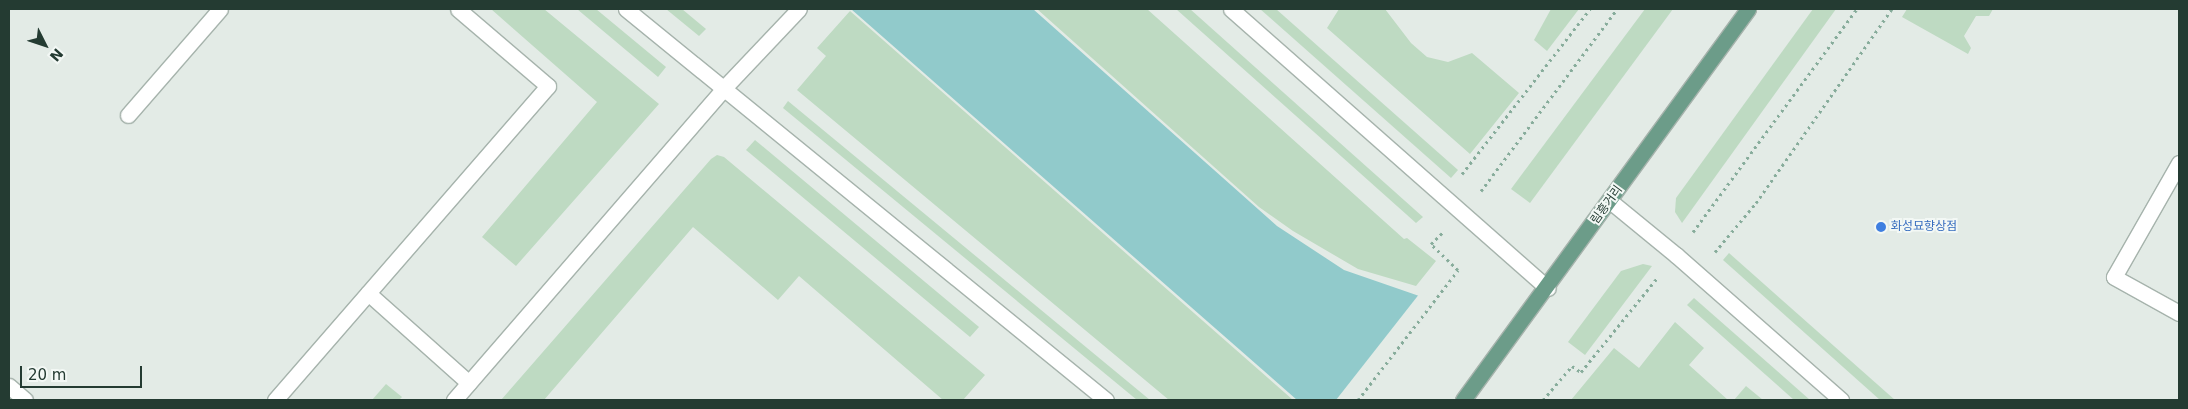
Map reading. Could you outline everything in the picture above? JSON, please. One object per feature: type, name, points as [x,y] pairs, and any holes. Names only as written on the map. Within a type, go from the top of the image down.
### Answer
[{"type":"main road","name":"림흥거리","points":[[1463,400],[1548,288],[1748,9]]},
{"type":"street","points":[[128,115],[220,9]]},
{"type":"street","points":[[275,400],[548,86],[458,9]]},
{"type":"street","points":[[626,9],[1106,400]]},
{"type":"street","points":[[454,400],[723,89],[799,9]]},
{"type":"street","points":[[1230,9],[1548,288]]},
{"type":"street","points":[[2179,163],[2114,277],[2179,313]]},
{"type":"street","points":[[1610,201],[1676,255],[1841,400]]},
{"type":"street","points":[[368,293],[470,382]]},
{"type":"street","points":[[9,386],[24,400]]},
{"type":"path","points":[[1443,196],[1478,158],[1590,9]]},
{"type":"path","points":[[1358,400],[1450,283],[1458,270],[1432,244],[1495,176],[1617,9]]},
{"type":"path","points":[[1543,400],[1572,366],[1580,372],[1676,255],[1857,9]]},
{"type":"path","points":[[1698,274],[1756,203],[1892,9]]},
{"type":"green space","points":[[491,9],[544,9],[659,104],[516,266],[482,237],[597,102]]},
{"type":"green space","points":[[577,9],[596,9],[666,67],[658,77]]},
{"type":"green space","points":[[666,9],[682,9],[706,29],[699,36]]},
{"type":"green space","points":[[1037,9],[1147,9],[1404,239],[1407,238],[1436,261],[1416,286],[1358,269],[1293,231],[1259,207]]},
{"type":"green space","points":[[1176,9],[1190,9],[1423,217],[1416,223]]},
{"type":"green space","points":[[1260,9],[1276,9],[1458,170],[1451,178]]},
{"type":"green space","points":[[1339,9],[1385,9],[1411,43],[1427,57],[1448,62],[1472,53],[1519,93],[1470,154],[1327,28]]},
{"type":"green space","points":[[1551,9],[1579,9],[1547,51],[1534,40]]},
{"type":"green space","points":[[1645,9],[1673,9],[1530,203],[1511,189]]},
{"type":"green space","points":[[1813,9],[1836,9],[1682,223],[1675,212],[1676,198]]},
{"type":"green space","points":[[1907,9],[1993,9],[1989,16],[1976,16],[1964,36],[1971,48],[1968,54],[1902,17]]},
{"type":"green space","points":[[850,11],[1293,400],[1169,400],[797,90],[826,56],[817,48]]},
{"type":"green space","points":[[788,101],[1150,400],[1137,400],[783,108]]},
{"type":"green space","points":[[755,140],[979,327],[970,337],[746,150]]},
{"type":"green space","points":[[717,155],[724,157],[985,375],[963,400],[943,400],[799,276],[778,300],[693,227],[544,400],[501,400],[711,159]]},
{"type":"green space","points":[[1729,253],[1895,400],[1880,400],[1723,260]]},
{"type":"green space","points":[[1643,264],[1652,266],[1585,355],[1568,342],[1621,271]]},
{"type":"green space","points":[[1694,298],[1810,400],[1794,400],[1687,305]]},
{"type":"green space","points":[[1675,322],[1704,348],[1689,365],[1728,400],[1571,400],[1614,348],[1639,368]]},
{"type":"green space","points":[[386,384],[402,397],[399,400],[372,400]]},
{"type":"green space","points":[[1746,386],[1763,400],[1734,400]]},
{"type":"water","points":[[851,9],[1033,9],[1277,226],[1344,270],[1425,298],[1553,400],[1297,400]]},
{"type":"pier","points":[[1420,293],[1427,296],[1556,400],[1336,400]]},
{"type":"place","name":"화성묘향상점","points":[[1881,227]]}]
